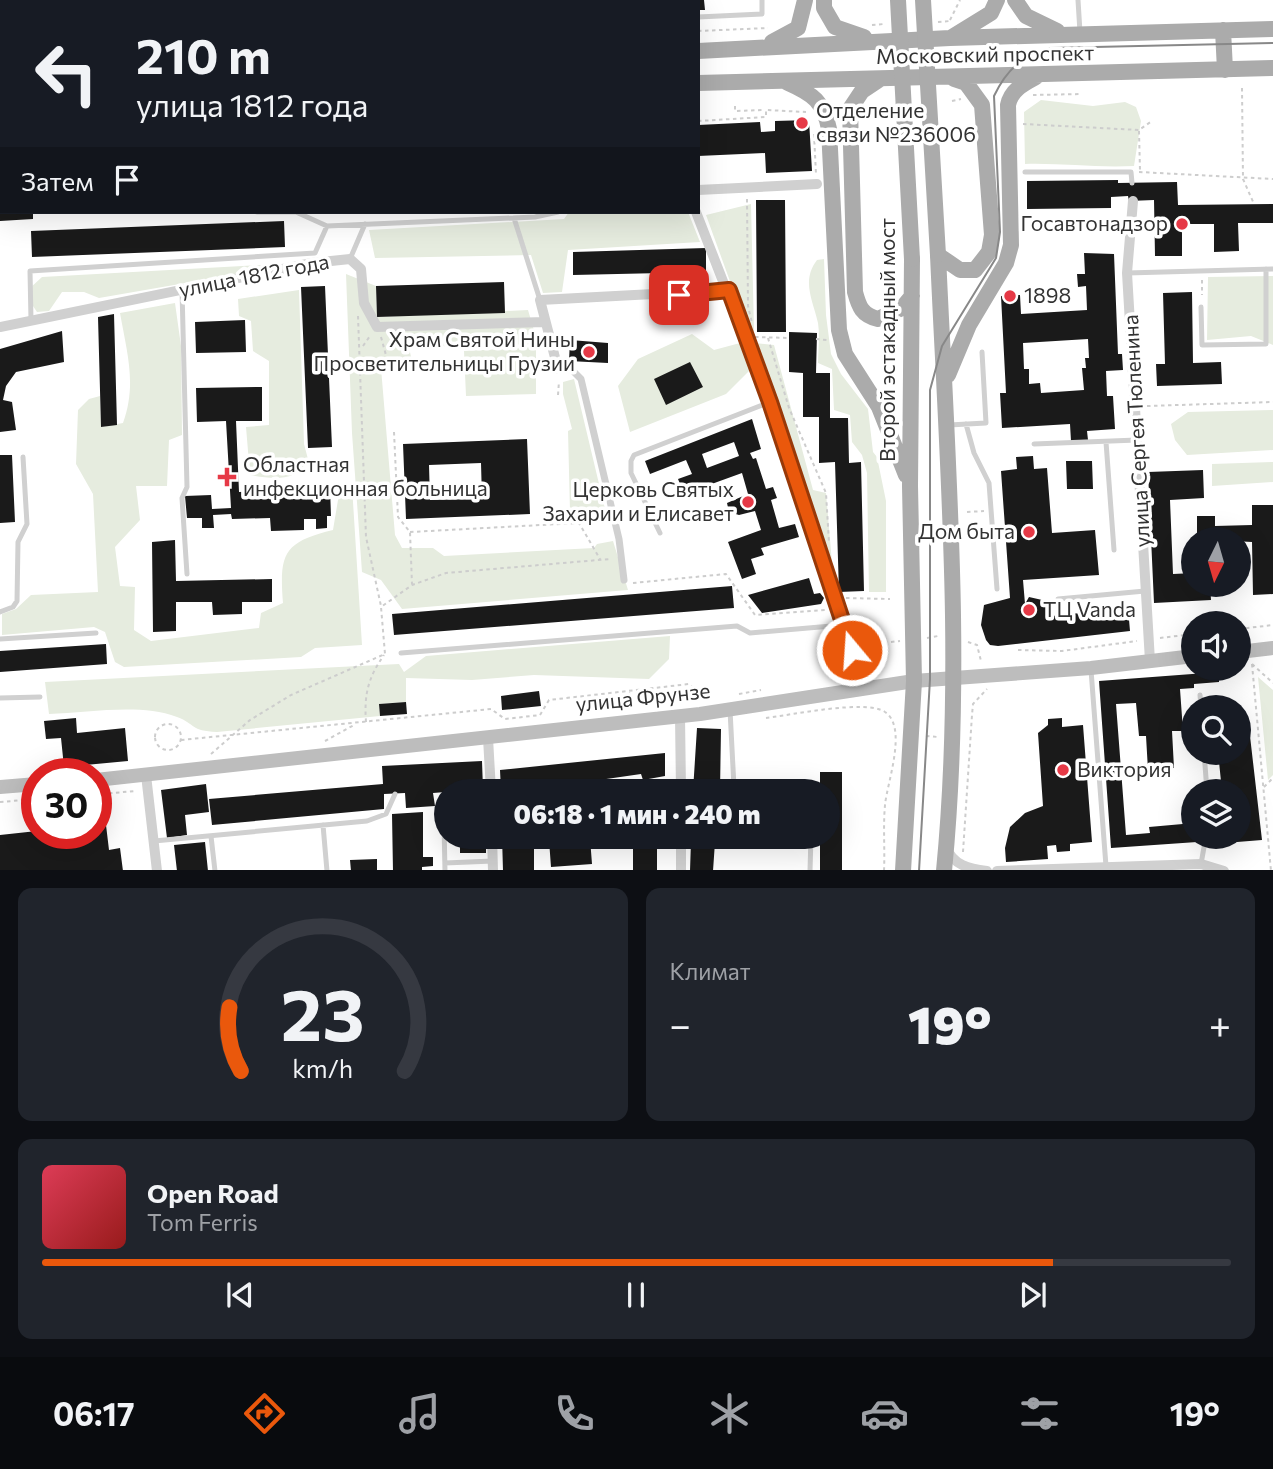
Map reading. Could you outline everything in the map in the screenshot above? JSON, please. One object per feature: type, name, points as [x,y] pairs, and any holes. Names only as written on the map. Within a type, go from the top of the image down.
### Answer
[{"type":"main road","points":[[760,46],[782,38],[798,28],[805,0]]},
{"type":"main road","points":[[824,0],[824,8],[835,27],[855,36],[884,41]]},
{"type":"main road","name":"Второй эстакадный мост","points":[[898,0],[912,259],[910,486],[914,681],[904,735],[903,870]]},
{"type":"main road","points":[[923,0],[949,425],[953,677],[944,870]]},
{"type":"main road","points":[[950,38],[990,13],[997,0]]},
{"type":"main road","points":[[1016,0],[1021,10],[1037,23],[1073,34]]},
{"type":"main road","name":"Московский проспект","points":[[700,51],[950,38],[1273,29]]},
{"type":"main road","points":[[1223,30],[1225,70]]},
{"type":"main road","name":"Московский проспект","points":[[700,83],[1273,68]]},
{"type":"main road","points":[[946,381],[969,325],[1006,263],[1011,212],[1009,96],[1039,75]]},
{"type":"main road","points":[[938,255],[960,270],[975,270],[989,252],[992,235],[982,105],[966,83],[951,78]]},
{"type":"main road","points":[[880,79],[862,91],[850,109],[855,292],[858,306],[866,316],[878,319],[902,308],[912,296]]},
{"type":"main road","points":[[783,81],[813,94],[826,113],[830,130],[839,330],[845,354],[879,407],[910,486]]},
{"type":"main road","points":[[1251,651],[1273,648]]},
{"type":"main road","name":"улица Фрунзе","points":[[112,778],[680,716],[914,681],[1091,668],[1181,657]]},
{"type":"main road","points":[[0,787],[21,786]]},
{"type":"street","points":[[700,190],[816,179]]},
{"type":"street","name":"улица Сергея Тюленина","points":[[1133,201],[1127,273],[1150,661]]},
{"type":"street","points":[[697,214],[751,337],[864,690]]},
{"type":"street","name":"улица 1812 года","points":[[0,327],[182,290],[314,258],[350,258],[362,269],[364,303],[377,327]]},
{"type":"street","points":[[624,580],[581,379],[572,370],[558,369],[540,300],[729,290]]},
{"type":"street","points":[[377,327],[545,321]]},
{"type":"street","points":[[680,716],[681,779]]},
{"type":"street","points":[[488,738],[490,779]]},
{"type":"street","points":[[146,775],[157,870]]},
{"type":"street","points":[[946,846],[949,854],[964,868],[987,870]]},
{"type":"street","points":[[681,849],[681,870]]},
{"type":"street","points":[[998,870],[1202,864],[1224,870]]},
{"type":"lane","points":[[700,17],[762,14],[762,0]]},
{"type":"lane","points":[[1073,34],[1078,0]]},
{"type":"lane","points":[[1025,172],[1131,172],[1132,183]]},
{"type":"lane","points":[[300,214],[327,226],[554,214]]},
{"type":"lane","points":[[514,218],[540,300]]},
{"type":"lane","points":[[350,258],[365,224]]},
{"type":"lane","points":[[31,320],[30,271],[314,258],[327,226]]},
{"type":"lane","points":[[1127,273],[1270,269],[1266,344],[1202,345],[1201,307]]},
{"type":"lane","points":[[182,290],[187,486],[182,498],[187,574]]},
{"type":"lane","points":[[949,425],[986,423],[982,352]]},
{"type":"lane","points":[[660,533],[631,473],[631,461],[635,455],[770,402]]},
{"type":"lane","points":[[966,424],[974,453],[989,483],[997,589]]},
{"type":"lane","points":[[1034,444],[1137,440]]},
{"type":"lane","points":[[1106,442],[1114,550]]},
{"type":"lane","points":[[0,612],[13,607],[18,601],[18,542],[27,524],[23,457]]},
{"type":"lane","points":[[1058,600],[1146,590]]},
{"type":"lane","points":[[401,653],[737,626],[750,633],[843,625]]},
{"type":"lane","points":[[0,639],[96,633]]},
{"type":"lane","points":[[1091,668],[1106,866]]},
{"type":"lane","points":[[0,698],[40,697]]},
{"type":"lane","points":[[730,709],[734,779]]},
{"type":"lane","points":[[154,841],[377,819],[390,809],[395,794]]},
{"type":"lane","points":[[323,825],[327,870]]},
{"type":"lane","points":[[211,836],[215,870]]},
{"type":"lane","points":[[445,849],[445,870]]},
{"type":"lane","points":[[810,870],[811,849]]},
{"type":"lane","points":[[1202,864],[1204,849]]},
{"type":"lane","points":[[445,863],[493,866]]},
{"type":"path","points":[[949,21],[960,0]]},
{"type":"path","points":[[700,31],[732,30]]},
{"type":"path","points":[[1242,88],[1243,179],[1254,204]]},
{"type":"path","points":[[735,106],[735,111],[808,112]]},
{"type":"path","points":[[700,121],[766,117],[766,110]]},
{"type":"path","points":[[1018,123],[1139,130],[1152,121]]},
{"type":"path","points":[[1139,130],[1140,172]]},
{"type":"path","points":[[814,132],[816,179]]},
{"type":"path","points":[[1131,172],[1273,179]]},
{"type":"path","points":[[751,187],[745,216],[751,337],[789,338]]},
{"type":"path","points":[[1202,272],[1202,295]]},
{"type":"path","points":[[357,307],[361,348],[366,537],[381,607],[385,654],[369,678],[364,696],[366,723]]},
{"type":"path","points":[[361,348],[377,327]]},
{"type":"path","points":[[377,327],[389,366]]},
{"type":"path","points":[[768,338],[789,408],[826,493],[829,547]]},
{"type":"path","points":[[816,339],[824,340]]},
{"type":"path","points":[[558,395],[559,384]]},
{"type":"path","points":[[1135,406],[1273,402]]},
{"type":"path","points":[[394,432],[398,517],[410,532],[412,585]]},
{"type":"path","points":[[967,512],[991,510]]},
{"type":"path","points":[[561,512],[566,524]]},
{"type":"path","points":[[410,532],[579,523],[600,560]]},
{"type":"path","points":[[381,607],[412,585],[446,573],[621,558]]},
{"type":"path","points":[[624,580],[632,583],[726,574],[755,615],[827,610],[834,598],[890,599]]},
{"type":"path","points":[[1251,628],[1273,625]]},
{"type":"path","points":[[1018,650],[1062,651],[1181,635]]},
{"type":"path","points":[[891,642],[953,638],[977,645]]},
{"type":"path","points":[[202,761],[250,720],[291,695],[385,654]]},
{"type":"path","points":[[1271,870],[1251,663],[1273,683]]},
{"type":"path","points":[[181,740],[179,730],[172,724],[162,725],[155,733],[156,743],[164,749],[174,748],[181,740],[491,709],[505,719],[540,715],[549,700],[689,684],[708,702]]},
{"type":"path","points":[[964,868],[973,704],[984,690],[990,688]]},
{"type":"path","points":[[609,714],[632,691]]},
{"type":"path","points":[[863,707],[884,711],[904,735],[970,739]]},
{"type":"path","points":[[323,743],[355,724]]},
{"type":"path","points":[[884,869],[884,820],[904,735]]},
{"type":"path","points":[[1263,788],[1273,778]]},
{"type":"path","points":[[0,802],[21,800]]},
{"type":"shaded area","points":[[1041,100],[1093,106],[1125,102],[1136,107],[1141,121],[1134,166],[1025,164],[1024,112]]},
{"type":"shaded area","points":[[751,204],[754,331],[748,331],[706,215]]},
{"type":"shaded area","points":[[568,214],[689,214],[700,242],[568,250],[562,292],[543,293],[531,255],[375,258],[369,230],[564,219]]},
{"type":"shaded area","points":[[824,259],[826,315],[831,354],[841,374],[868,409],[873,452],[877,457],[886,501],[886,592],[869,592],[867,473],[862,455],[852,442],[850,415],[834,410],[832,369],[818,363],[819,328],[809,283],[817,260]]},
{"type":"shaded area","points":[[262,267],[249,272],[99,298],[84,292],[62,292],[49,311],[37,312],[31,303],[29,289],[42,277]]},
{"type":"shaded area","points":[[346,274],[376,286],[377,317],[528,310],[538,344],[409,347],[412,362],[381,368],[395,535],[402,548],[433,548],[444,556],[594,548],[597,544],[613,541],[628,590],[402,609],[381,580],[362,572],[352,433]]},
{"type":"shaded area","points":[[1273,276],[1273,345],[1251,336],[1207,340],[1208,277]]},
{"type":"shaded area","points":[[299,290],[304,444],[309,463],[296,473],[282,478],[250,475],[246,427],[269,425],[269,361],[253,351],[251,321],[239,316],[238,299]]},
{"type":"shaded area","points":[[175,303],[181,346],[182,435],[169,440],[167,486],[136,486],[140,520],[115,547],[120,586],[135,587],[134,630],[151,641],[259,628],[261,613],[283,603],[282,572],[288,552],[304,539],[333,530],[340,488],[352,486],[362,645],[315,648],[301,657],[124,667],[115,662],[105,632],[94,627],[2,635],[2,614],[16,609],[31,595],[98,592],[93,494],[76,464],[78,410],[89,399],[100,396],[101,427],[123,423],[130,382],[120,313]]},
{"type":"shaded area","points":[[692,334],[714,350],[740,343],[750,370],[726,394],[630,432],[618,386],[638,359]]},
{"type":"shaded area","points":[[755,343],[774,345],[813,490],[826,493],[834,586]]},
{"type":"shaded area","points":[[536,347],[536,394],[466,396],[464,351]]},
{"type":"shaded area","points":[[574,379],[605,509],[570,511],[568,431],[572,429],[563,394],[563,382]]},
{"type":"shaded area","points":[[1273,410],[1273,450],[1187,455],[1175,440],[1171,424],[1188,412]]},
{"type":"shaded area","points":[[1273,462],[1273,482],[1212,486],[1212,464]]},
{"type":"shaded area","points":[[670,636],[669,659],[649,679],[534,675],[472,680],[406,678],[406,702],[379,704],[380,716],[217,732],[197,729],[177,717],[147,710],[49,714],[45,682],[399,664],[404,672],[426,656]]},
{"type":"shaded area","points":[[1258,677],[1273,690],[1273,775],[1268,780]]},
{"type":"building","points":[[700,0],[704,0],[705,10],[700,10]]},
{"type":"building","points":[[809,120],[812,171],[766,173],[765,153],[700,156],[700,125],[760,122],[761,132],[775,131],[775,121]]},
{"type":"building","points":[[1118,180],[1118,183],[1177,182],[1178,205],[1273,204],[1273,223],[1238,223],[1239,251],[1214,252],[1214,224],[1182,224],[1182,256],[1155,256],[1154,200],[1129,201],[1128,196],[1111,197],[1111,208],[1027,209],[1027,181]]},
{"type":"building","points":[[756,200],[785,200],[786,332],[757,332]]},
{"type":"building","points":[[0,214],[33,214],[33,219],[0,221]]},
{"type":"building","points":[[284,221],[285,247],[32,257],[31,231]]},
{"type":"building","points":[[706,248],[706,272],[573,275],[573,252]]},
{"type":"building","points":[[1084,253],[1114,254],[1118,354],[1122,354],[1123,370],[1106,371],[1107,396],[1113,396],[1115,429],[1087,431],[1088,440],[1071,441],[1070,424],[1002,428],[1000,393],[1006,393],[1001,296],[1020,295],[1021,314],[1087,310],[1086,286],[1078,287],[1077,274],[1085,274]],"holes":[[[1088,339],[1089,358],[1085,358],[1086,368],[1082,368],[1084,390],[1041,393],[1040,383],[1029,384],[1029,369],[1024,369],[1023,343]]]},
{"type":"building","points":[[504,282],[505,313],[377,317],[376,286]]},
{"type":"building","points":[[325,286],[332,447],[308,448],[301,287]]},
{"type":"building","points":[[1192,292],[1193,363],[1221,362],[1222,384],[1157,386],[1156,364],[1165,364],[1163,293]]},
{"type":"building","points":[[114,314],[117,425],[101,427],[98,317]]},
{"type":"building","points":[[245,320],[246,352],[196,353],[195,322]]},
{"type":"building","points":[[62,331],[64,362],[16,372],[6,386],[3,400],[12,402],[16,430],[0,432],[0,349]]},
{"type":"building","points":[[789,332],[817,333],[816,373],[830,373],[830,418],[848,418],[849,463],[861,462],[864,591],[839,592],[835,462],[819,463],[819,417],[803,417],[803,373],[789,372]]},
{"type":"building","name":"Храм Святой Нины Просветительницы Грузии","points":[[570,340],[608,343],[608,363],[569,361]]},
{"type":"building","points":[[690,362],[703,387],[666,405],[654,379]]},
{"type":"building","points":[[262,387],[262,421],[236,421],[239,492],[330,488],[331,516],[327,516],[327,528],[316,529],[316,519],[304,519],[304,530],[271,531],[270,518],[232,519],[231,514],[213,515],[214,528],[202,528],[202,518],[187,518],[185,496],[211,495],[212,509],[231,508],[226,421],[197,422],[196,388]]},
{"type":"building","points":[[752,419],[761,449],[750,453],[753,459],[756,458],[766,489],[773,487],[777,498],[771,500],[779,528],[795,524],[799,537],[761,548],[764,555],[751,559],[756,574],[742,579],[728,542],[761,530],[755,511],[739,515],[729,512],[727,503],[748,494],[742,473],[684,494],[678,479],[692,474],[686,460],[650,474],[645,461]],"holes":[[[734,442],[739,456],[707,468],[702,454]]]},
{"type":"building","points":[[527,439],[530,514],[406,519],[403,444]],"holes":[[[481,463],[482,499],[430,500],[429,465]]]},
{"type":"building","points":[[0,455],[12,455],[15,522],[0,523]]},
{"type":"building","name":"Дом быта","points":[[1033,456],[1034,469],[1047,468],[1052,533],[1095,530],[1099,575],[1023,580],[1025,604],[1029,597],[1051,602],[1052,616],[1128,608],[1130,631],[998,646],[990,645],[986,640],[981,625],[984,605],[1010,598],[1001,471],[1017,469],[1016,457]]},
{"type":"building","points":[[1066,461],[1092,461],[1093,489],[1067,489]]},
{"type":"building","points":[[1203,470],[1204,498],[1170,500],[1173,574],[1181,574],[1181,597],[1211,597],[1211,600],[1154,603],[1148,472]]},
{"type":"building","points":[[1252,505],[1273,505],[1273,594],[1253,595],[1251,527],[1197,527],[1197,516],[1215,516],[1215,526],[1252,525]]},
{"type":"building","points":[[175,540],[176,581],[272,579],[272,602],[242,602],[242,614],[213,615],[212,602],[176,602],[176,631],[153,632],[152,542]]},
{"type":"building","points":[[809,578],[814,594],[820,593],[824,598],[821,604],[762,613],[748,595]]},
{"type":"building","points":[[732,586],[734,608],[394,635],[392,614]]},
{"type":"building","points":[[106,644],[107,664],[0,672],[0,651]]},
{"type":"building","points":[[1181,675],[1181,681],[1219,681],[1180,689],[1181,731],[1172,731],[1174,768],[1148,770],[1146,736],[1139,736],[1136,703],[1116,704],[1126,835],[1150,833],[1149,827],[1181,824],[1181,843],[1111,848],[1099,681]]},
{"type":"building","points":[[539,691],[541,706],[502,710],[501,696]]},
{"type":"building","points":[[406,702],[407,714],[380,716],[379,704]]},
{"type":"building","points":[[76,718],[77,733],[125,728],[128,761],[112,762],[112,758],[63,758],[61,738],[46,739],[44,721]]},
{"type":"building","name":"Виктория","points":[[1062,718],[1062,727],[1083,725],[1092,842],[1070,844],[1070,851],[1057,852],[1056,845],[1047,846],[1048,859],[1006,862],[1005,848],[1010,827],[1025,813],[1043,806],[1038,733],[1048,725],[1048,719]]},
{"type":"building","points":[[697,728],[721,729],[720,779],[694,779]]},
{"type":"building","points":[[1251,745],[1262,840],[1251,841],[1251,779],[1221,779],[1219,765],[1251,765]]},
{"type":"building","points":[[665,753],[665,776],[648,779],[643,779],[641,774],[606,779],[500,779],[500,770]]},
{"type":"building","points":[[482,761],[483,779],[434,779],[434,806],[406,808],[405,793],[384,794],[384,809],[212,825],[209,799],[383,784],[382,766]]},
{"type":"building","points":[[820,772],[842,772],[842,870],[820,870],[820,849],[840,849],[840,779],[820,779]]},
{"type":"building","points":[[206,784],[209,812],[185,815],[187,835],[167,838],[161,790]]},
{"type":"building","points":[[423,812],[423,857],[433,857],[433,866],[422,867],[422,870],[393,870],[392,814]]},
{"type":"building","points":[[21,833],[21,849],[120,848],[123,870],[0,870],[0,835]]},
{"type":"building","points":[[205,842],[208,870],[177,870],[174,845]]},
{"type":"building","points":[[460,849],[486,849],[486,853],[460,853]]},
{"type":"building","points":[[502,849],[534,849],[534,870],[503,870]]},
{"type":"building","points":[[550,849],[591,849],[592,864],[551,867]]},
{"type":"building","points":[[633,849],[657,849],[657,870],[633,870]]},
{"type":"building","points":[[691,849],[715,849],[713,870],[690,870]]},
{"type":"building","points":[[377,859],[377,870],[351,870],[350,860]]},
{"type":"tram line","points":[[919,870],[930,679],[930,390],[942,346],[996,258],[1000,232],[994,96],[1004,78],[1016,65],[1050,48],[1273,43]]},
{"type":"place","name":"Отделение связи №236006","points":[[802,123]]},
{"type":"place","name":"Госавтонадзор","points":[[1182,224]]},
{"type":"place","name":"1898","points":[[1010,296]]},
{"type":"place","name":"Храм Святой Нины Просветительницы Грузии","points":[[589,352]]},
{"type":"place","name":"Областная инфекционная больница","points":[[227,477]]},
{"type":"place","name":"Церковь Святых Захарии и Елисавет","points":[[748,502]]},
{"type":"place","name":"Дом быта","points":[[1029,532]]},
{"type":"place","name":"ТЦ Vanda","points":[[1029,610]]},
{"type":"place","name":"Виктория","points":[[1063,770]]},
{"type":"route","points":[[679,295],[729,290],[770,402],[852,650]]}]
